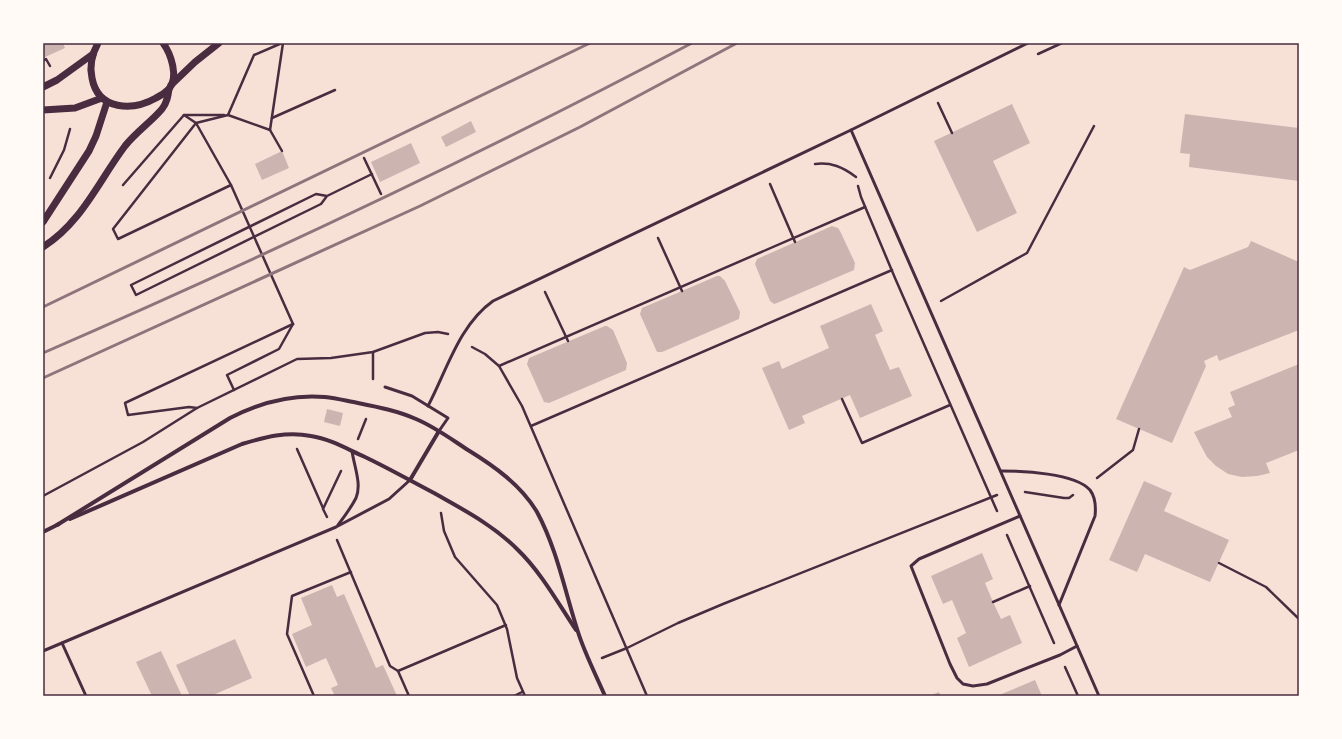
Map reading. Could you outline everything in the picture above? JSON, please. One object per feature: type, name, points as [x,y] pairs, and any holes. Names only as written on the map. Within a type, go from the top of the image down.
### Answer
[{"type":"street","points":[[43,87],[57,80],[94,49],[98,43]]},
{"type":"street","points":[[43,247],[65,231],[73,222],[125,146],[162,109],[166,101],[174,72],[170,53],[163,43]]},
{"type":"street","points":[[94,49],[90,68],[94,88],[105,100],[118,106],[132,107],[152,100],[170,88],[195,62],[219,43]]},
{"type":"street","points":[[43,110],[75,108],[105,100]]},
{"type":"street","points":[[43,222],[89,151],[96,136],[105,100]]},
{"type":"street","points":[[58,525],[230,418],[273,401],[292,397],[337,399],[397,412],[417,419],[439,431],[486,461],[509,480],[530,501],[553,549],[578,634],[605,696]]},
{"type":"street","points":[[410,480],[439,431]]},
{"type":"street","points":[[43,532],[227,450],[256,439],[290,434],[306,435],[323,439],[352,451],[467,511],[489,526],[518,549],[540,576],[578,634]]},
{"type":"lane","points":[[428,406],[460,340],[476,315],[484,307],[503,295],[851,130],[1028,43]]},
{"type":"lane","points":[[851,130],[1099,696]]},
{"type":"lane","points":[[385,387],[412,396],[448,418],[439,431]]},
{"type":"lane","points":[[336,527],[353,503],[358,490],[352,451]]},
{"type":"lane","points":[[1001,471],[1027,471],[1068,478],[1086,487],[1094,497],[1096,508],[1095,516],[1060,605]]},
{"type":"lane","points":[[43,651],[332,529],[389,499],[410,480]]},
{"type":"lane","points":[[1020,516],[919,559],[911,566],[956,678],[963,684],[973,686],[987,684],[1060,655],[1077,646]]},
{"type":"lane","points":[[62,643],[86,696]]},
{"type":"path","points":[[228,115],[254,55],[282,43]]},
{"type":"path","points":[[282,43],[270,130],[282,151]]},
{"type":"path","points":[[272,118],[335,90]]},
{"type":"path","points":[[937,102],[952,133]]},
{"type":"path","points":[[184,115],[196,124],[231,185],[293,324]]},
{"type":"path","points":[[122,185],[184,115],[228,115],[270,130]]},
{"type":"path","points":[[228,115],[196,124],[113,229],[118,238],[231,185]]},
{"type":"path","points":[[929,308],[1027,253],[1094,126]]},
{"type":"path","points":[[49,181],[64,150],[70,129]]},
{"type":"path","points":[[364,158],[381,194]]},
{"type":"path","points":[[812,164],[823,163],[844,168],[856,178]]},
{"type":"path","points":[[327,196],[316,194],[131,285],[136,295],[321,204],[327,196],[372,174]]},
{"type":"path","points":[[763,188],[777,181]]},
{"type":"path","points":[[770,184],[795,242]]},
{"type":"path","points":[[858,184],[865,206],[950,405],[1078,696]]},
{"type":"path","points":[[499,366],[865,206]]},
{"type":"path","points":[[664,235],[657,238],[682,291]]},
{"type":"path","points":[[531,426],[892,270]]},
{"type":"path","points":[[538,294],[552,288]]},
{"type":"path","points":[[544,291],[568,342]]},
{"type":"path","points":[[234,390],[227,375],[279,349],[293,324]]},
{"type":"path","points":[[197,408],[189,407],[128,415],[125,403],[293,324]]},
{"type":"path","points":[[43,496],[143,442],[197,408],[297,359],[331,358],[373,352],[425,332],[448,334],[460,340]]},
{"type":"path","points":[[476,340],[471,346],[485,354],[499,366],[522,406],[647,696]]},
{"type":"path","points":[[842,399],[862,443],[950,405]]},
{"type":"path","points":[[590,662],[627,648],[678,623],[723,604],[991,497],[1000,494],[1025,492],[1069,498],[1086,487],[1133,450],[1139,429]]},
{"type":"path","points":[[290,434],[323,509]]},
{"type":"path","points":[[441,497],[442,524],[455,556],[497,605],[506,625],[517,678],[525,696]]},
{"type":"path","points":[[332,529],[390,666],[398,671],[408,696]]},
{"type":"path","points":[[1218,563],[1266,587],[1299,620]]},
{"type":"path","points":[[314,696],[287,634],[292,596],[351,572]]},
{"type":"path","points":[[993,602],[1030,586]]},
{"type":"path","points":[[398,671],[506,625]]},
{"type":"path","points":[[514,696],[522,692]]},
{"type":"building","points":[[43,43],[63,43],[65,48],[43,58]]},
{"type":"building","points":[[1012,104],[1030,143],[993,161],[1017,213],[977,232],[934,141]]},
{"type":"building","points":[[1185,114],[1299,128],[1299,181],[1189,167],[1190,154],[1180,153]]},
{"type":"building","points":[[471,121],[476,132],[446,147],[441,137]]},
{"type":"building","points":[[411,143],[420,163],[380,182],[371,162]]},
{"type":"building","points":[[282,151],[289,168],[262,180],[255,164]]},
{"type":"building","points":[[832,226],[838,228],[840,231],[855,263],[854,270],[777,303],[774,304],[770,301],[755,264],[757,259]]},
{"type":"building","points":[[1251,241],[1299,262],[1299,330],[1219,361],[1217,355],[1204,361],[1206,366],[1172,443],[1116,419],[1184,267],[1190,270],[1248,247]]},
{"type":"building","points":[[720,276],[725,281],[740,312],[739,319],[662,352],[657,352],[640,314],[642,308]]},
{"type":"building","points":[[871,304],[883,331],[875,335],[890,370],[899,367],[912,396],[860,418],[850,395],[802,416],[805,423],[789,430],[762,368],[779,361],[782,369],[829,348],[820,326]]},
{"type":"building","points":[[605,326],[613,330],[627,363],[626,370],[549,403],[544,402],[527,364],[529,358]]},
{"type":"building","points":[[1299,364],[1299,450],[1266,463],[1270,473],[1257,476],[1242,477],[1228,474],[1216,466],[1207,457],[1194,432],[1232,417],[1228,408],[1235,405],[1230,392]]},
{"type":"building","points":[[327,409],[343,413],[340,426],[324,422]]},
{"type":"building","points":[[1144,481],[1172,493],[1164,511],[1229,540],[1210,582],[1145,554],[1137,572],[1109,560]]},
{"type":"building","points":[[982,553],[993,579],[985,583],[993,602],[1001,619],[1010,615],[1022,643],[969,667],[957,638],[966,633],[952,600],[943,604],[931,576]]},
{"type":"building","points":[[332,585],[337,597],[344,594],[376,668],[383,665],[397,696],[335,696],[331,688],[338,685],[326,658],[306,667],[292,634],[312,625],[301,598]]},
{"type":"building","points":[[235,639],[252,678],[211,696],[190,696],[176,665]]},
{"type":"building","points":[[161,651],[182,696],[152,696],[136,662]]},
{"type":"building","points":[[1035,680],[1042,696],[997,696]]},
{"type":"building","points":[[939,692],[941,696],[929,696]]},
{"type":"railway","points":[[43,307],[590,43]]},
{"type":"railway","points":[[43,353],[207,280],[370,204],[532,125],[692,43]]},
{"type":"railway","points":[[43,378],[420,206],[580,127],[737,43]]}]
